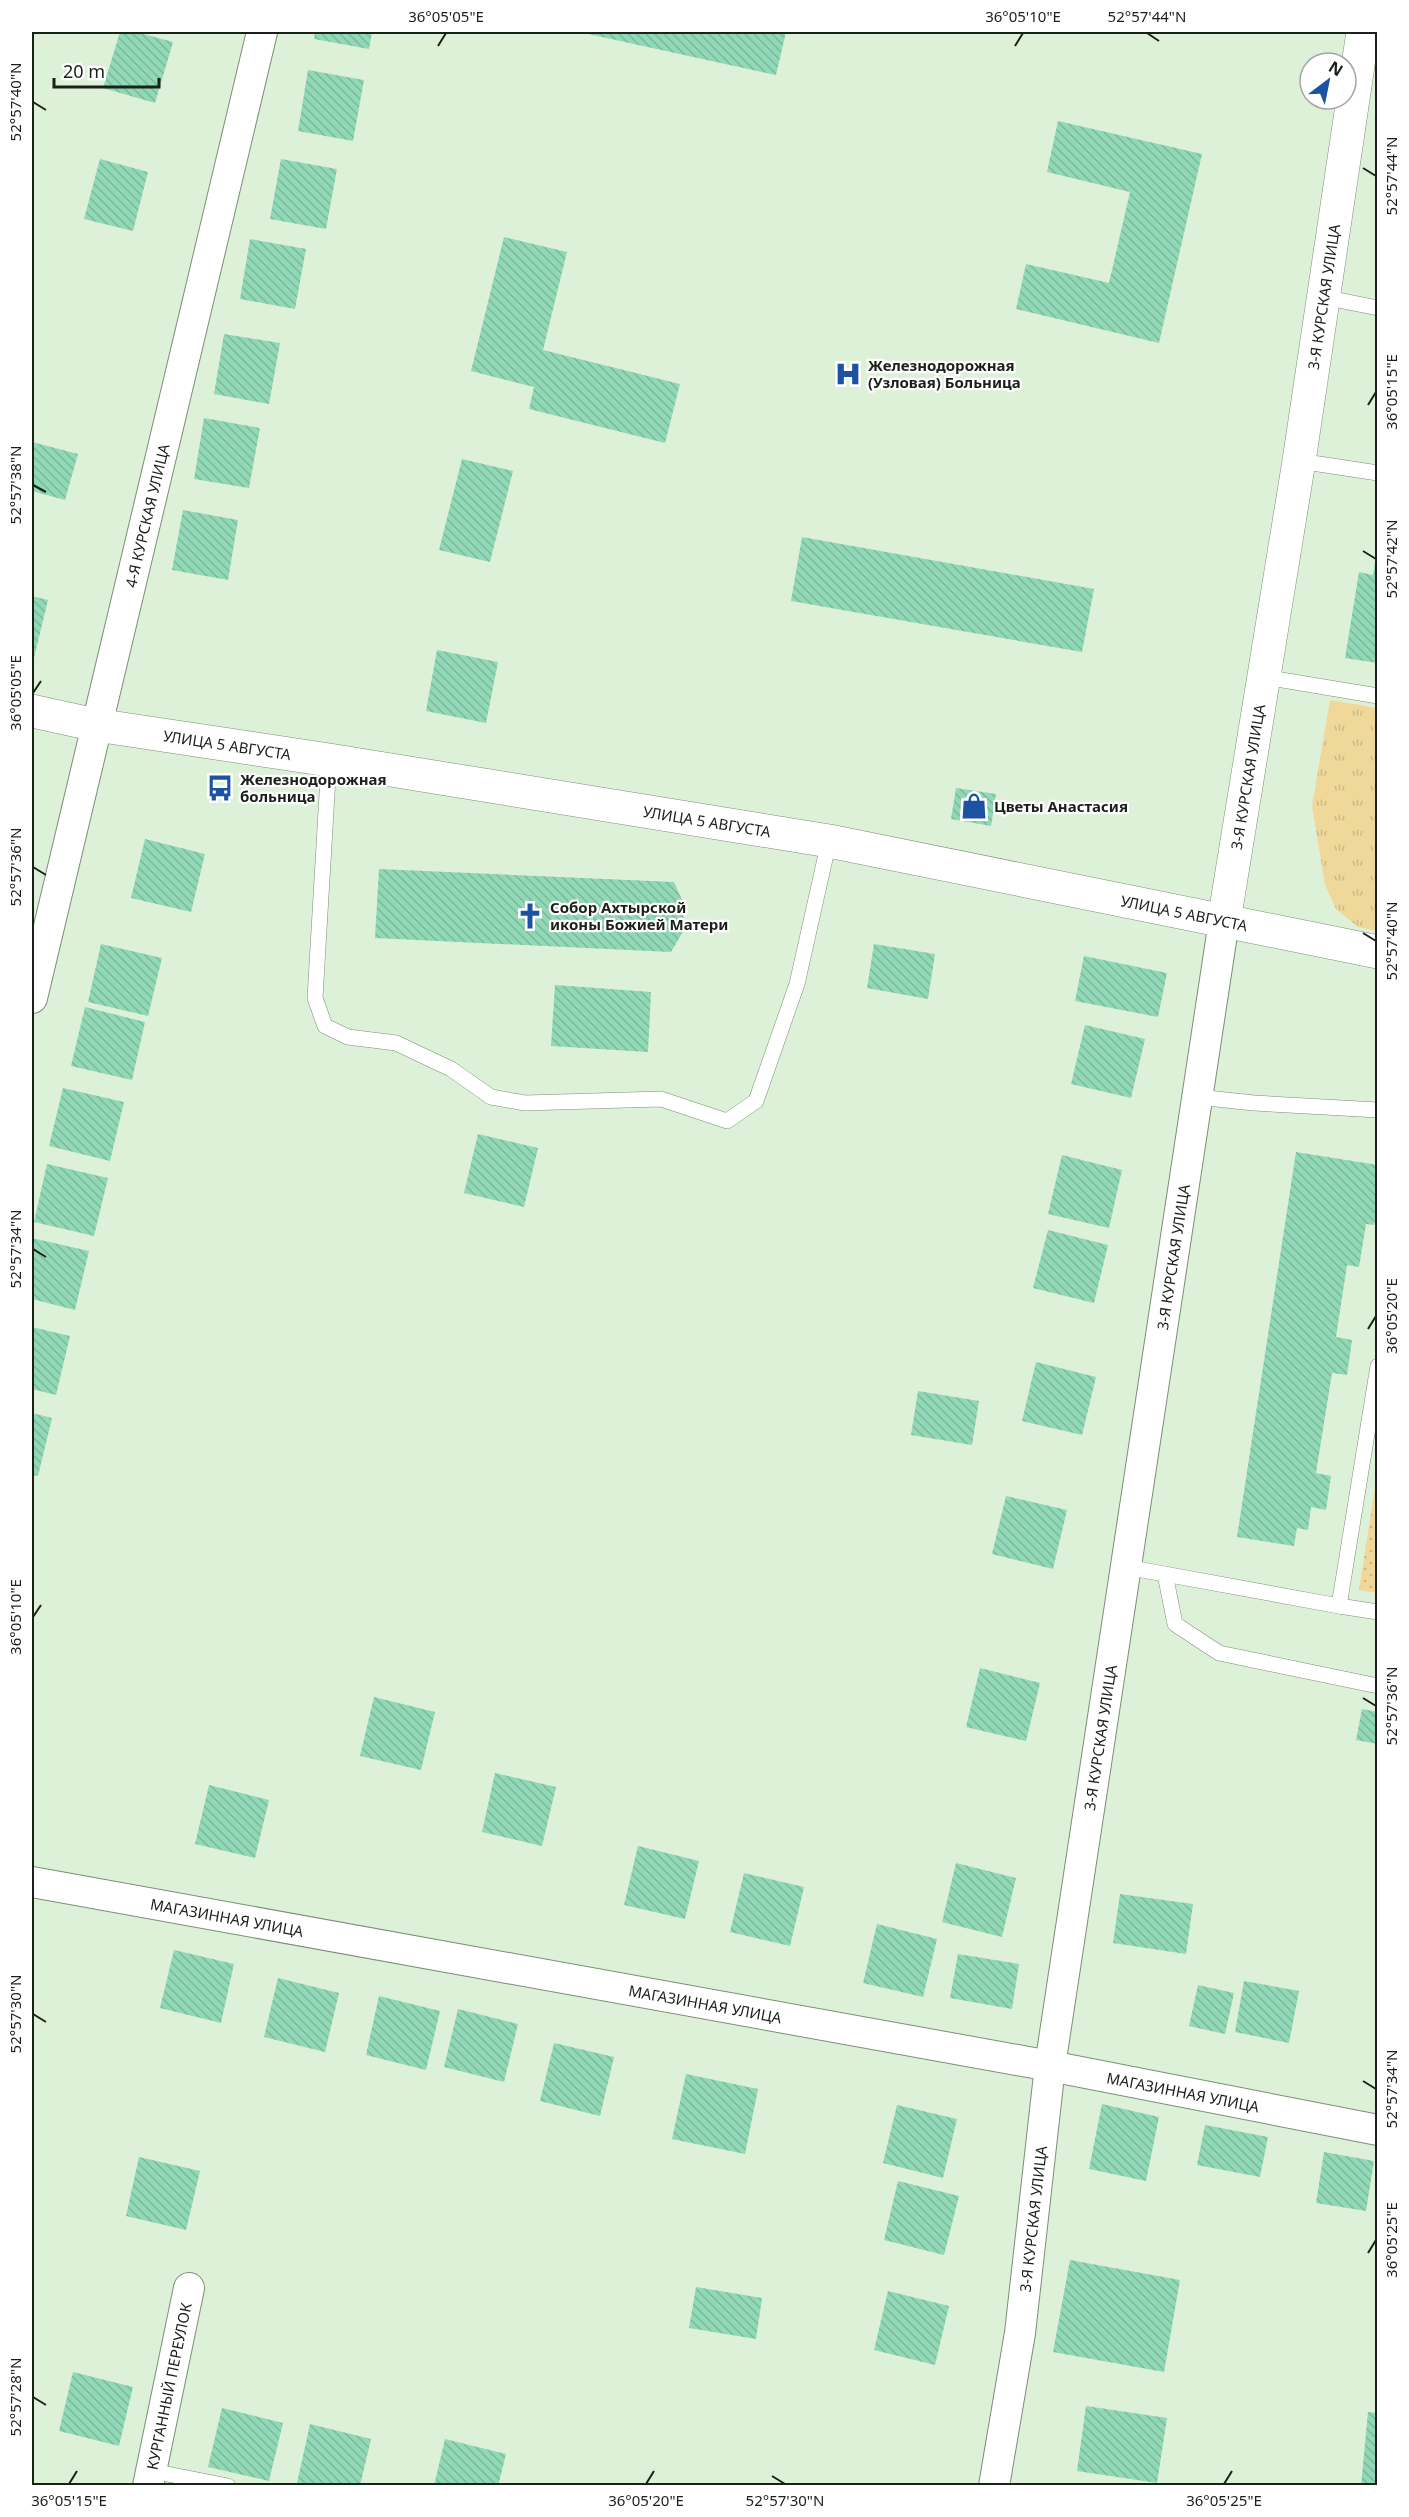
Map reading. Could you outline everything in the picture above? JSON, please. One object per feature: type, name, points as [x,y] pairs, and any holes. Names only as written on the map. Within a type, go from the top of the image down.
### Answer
[{"type":"main road","name":"3-Я КУРСКАЯ УЛИЦА","points":[[1224,921],[1299,461],[1363,32]]},
{"type":"main road","name":"УЛИЦА 5 АВГУСТА","points":[[32,711],[96,725],[329,760],[829,841],[1377,952]]},
{"type":"street","name":"4-Я КУРСКАЯ УЛИЦА","points":[[32,998],[262,32]]},
{"type":"street","name":"3-Я КУРСКАЯ УЛИЦА","points":[[994,2486],[1020,2333],[1050,2066],[1224,921]]},
{"type":"street","name":"МАГАЗИННАЯ УЛИЦА","points":[[32,1882],[1050,2066],[1377,2130]]},
{"type":"street","name":"КУРГАННЫЙ ПЕРЕУЛОК","points":[[150,2478],[189,2288]]},
{"type":"lane","points":[[1323,297],[1377,308]]},
{"type":"lane","points":[[1299,461],[1377,473]]},
{"type":"lane","points":[[1264,677],[1377,696]]},
{"type":"lane","points":[[329,760],[315,998],[325,1026],[348,1037],[396,1043],[451,1069],[491,1097],[525,1103],[661,1099],[728,1121],[756,1101],[797,984],[829,841]]},
{"type":"lane","points":[[1197,1097],[1254,1103],[1377,1110]]},
{"type":"lane","points":[[1340,1606],[1377,1366]]},
{"type":"lane","points":[[1126,1567],[1377,1612]]},
{"type":"lane","points":[[1165,1574],[1175,1624],[1219,1653],[1377,1686]]},
{"type":"lane","points":[[150,2478],[228,2486]]},
{"type":"green space","points":[[1330,700],[1377,708],[1377,931],[1358,927],[1336,909],[1325,885],[1312,806]]},
{"type":"green space","points":[[1377,1475],[1377,1593],[1359,1590]]},
{"type":"building","points":[[120,32],[136,32],[173,42],[155,103],[103,88]]},
{"type":"building","points":[[315,32],[372,32],[369,49],[314,39]]},
{"type":"building","points":[[579,32],[786,32],[776,75]]},
{"type":"building","points":[[308,70],[364,80],[353,141],[298,131]]},
{"type":"building","points":[[1058,121],[1202,154],[1159,343],[1016,309],[1026,264],[1109,283],[1130,192],[1047,172]]},
{"type":"building","points":[[100,159],[148,172],[133,231],[84,219]]},
{"type":"building","points":[[281,159],[337,169],[326,229],[270,219]]},
{"type":"building","points":[[504,237],[567,252],[543,350],[680,384],[665,443],[529,409],[534,387],[471,371]]},
{"type":"building","points":[[250,239],[306,249],[295,309],[240,299]]},
{"type":"building","points":[[224,334],[280,343],[269,404],[214,394]]},
{"type":"building","points":[[204,418],[260,428],[249,488],[194,479]]},
{"type":"building","points":[[32,442],[78,454],[65,500],[32,491]]},
{"type":"building","points":[[462,459],[513,471],[490,562],[439,550]]},
{"type":"building","points":[[183,510],[238,520],[228,580],[172,570]]},
{"type":"building","points":[[802,537],[1094,589],[1082,652],[791,601]]},
{"type":"building","points":[[1376,556],[1378,556],[1378,663],[1345,658],[1359,572],[1373,575]]},
{"type":"building","points":[[32,596],[48,600],[34,658],[32,658]]},
{"type":"building","points":[[437,650],[498,662],[486,723],[426,711]]},
{"type":"building","points":[[956,788],[996,794],[991,826],[951,819]]},
{"type":"building","points":[[145,839],[205,854],[191,912],[131,898]]},
{"type":"building","name":"Собор Ахтырской иконы Божией Матери","points":[[379,869],[674,882],[683,902],[684,930],[671,952],[375,938]]},
{"type":"building","points":[[101,944],[162,958],[148,1016],[88,1002]]},
{"type":"building","points":[[874,944],[935,954],[928,999],[867,988]]},
{"type":"building","points":[[1084,956],[1167,973],[1158,1017],[1075,1001]]},
{"type":"building","points":[[555,985],[651,992],[648,1052],[551,1046]]},
{"type":"building","points":[[85,1007],[145,1022],[132,1080],[71,1066]]},
{"type":"building","points":[[1085,1025],[1145,1039],[1131,1098],[1071,1084]]},
{"type":"building","points":[[63,1088],[124,1102],[110,1161],[49,1146]]},
{"type":"building","points":[[478,1134],[538,1148],[524,1207],[464,1193]]},
{"type":"building","points":[[1296,1152],[1378,1165],[1378,1206],[1374,1225],[1366,1224],[1359,1267],[1347,1265],[1336,1337],[1352,1340],[1347,1375],[1332,1373],[1316,1473],[1331,1476],[1326,1510],[1311,1507],[1308,1530],[1297,1528],[1294,1546],[1237,1537]]},
{"type":"building","points":[[1062,1155],[1122,1170],[1109,1228],[1048,1214]]},
{"type":"building","points":[[47,1164],[108,1178],[94,1236],[34,1222]]},
{"type":"building","points":[[1048,1230],[1108,1245],[1094,1303],[1033,1288]]},
{"type":"building","points":[[32,1238],[89,1251],[75,1310],[32,1299]]},
{"type":"building","points":[[32,1327],[70,1336],[56,1395],[32,1389]]},
{"type":"building","points":[[1036,1362],[1096,1377],[1082,1435],[1022,1421]]},
{"type":"building","points":[[918,1391],[979,1401],[972,1445],[911,1435]]},
{"type":"building","points":[[32,1413],[52,1418],[38,1476],[32,1475]]},
{"type":"building","points":[[1006,1496],[1067,1510],[1053,1569],[992,1554]]},
{"type":"building","points":[[980,1668],[1040,1683],[1026,1741],[966,1727]]},
{"type":"building","points":[[374,1697],[435,1712],[421,1770],[360,1756]]},
{"type":"building","points":[[1362,1709],[1378,1712],[1378,1744],[1356,1740]]},
{"type":"building","points":[[495,1773],[556,1787],[542,1846],[482,1832]]},
{"type":"building","points":[[209,1785],[269,1800],[255,1858],[195,1844]]},
{"type":"building","points":[[638,1846],[699,1861],[685,1919],[624,1905]]},
{"type":"building","points":[[956,1863],[1016,1878],[1002,1937],[942,1922]]},
{"type":"building","points":[[744,1873],[804,1887],[790,1946],[730,1932]]},
{"type":"building","points":[[1120,1894],[1193,1904],[1186,1954],[1113,1943]]},
{"type":"building","points":[[877,1924],[937,1939],[923,1997],[863,1983]]},
{"type":"building","points":[[174,1950],[234,1964],[221,2023],[160,2008]]},
{"type":"building","points":[[958,1954],[1019,1964],[1012,2009],[950,1998]]},
{"type":"building","points":[[278,1978],[339,1993],[325,2052],[264,2037]]},
{"type":"building","points":[[1244,1981],[1299,1991],[1289,2043],[1235,2032]]},
{"type":"building","points":[[1198,1985],[1234,1993],[1225,2034],[1189,2026]]},
{"type":"building","points":[[379,1996],[440,2011],[426,2070],[366,2055]]},
{"type":"building","points":[[458,2009],[518,2024],[504,2082],[444,2067]]},
{"type":"building","points":[[554,2043],[614,2057],[600,2116],[540,2101]]},
{"type":"building","points":[[686,2074],[758,2089],[745,2154],[672,2139]]},
{"type":"building","points":[[1102,2104],[1159,2117],[1146,2181],[1089,2169]]},
{"type":"building","points":[[897,2105],[957,2119],[943,2178],[883,2163]]},
{"type":"building","points":[[1205,2125],[1268,2137],[1260,2177],[1197,2165]]},
{"type":"building","points":[[1324,2152],[1374,2161],[1366,2211],[1316,2203]]},
{"type":"building","points":[[139,2157],[200,2171],[186,2230],[126,2216]]},
{"type":"building","points":[[898,2181],[959,2196],[944,2255],[884,2240]]},
{"type":"building","points":[[1070,2260],[1180,2280],[1164,2372],[1053,2352]]},
{"type":"building","points":[[696,2287],[762,2298],[756,2339],[689,2328]]},
{"type":"building","points":[[888,2291],[949,2306],[935,2365],[874,2350]]},
{"type":"building","points":[[73,2372],[133,2387],[119,2446],[59,2431]]},
{"type":"building","points":[[1086,2406],[1167,2418],[1157,2483],[1077,2471]]},
{"type":"building","points":[[222,2408],[283,2423],[269,2481],[208,2467]]},
{"type":"building","points":[[1368,2412],[1378,2413],[1378,2486],[1361,2486]]},
{"type":"building","points":[[310,2424],[371,2439],[360,2486],[308,2486],[297,2483]]},
{"type":"building","points":[[445,2439],[506,2454],[498,2486],[434,2486]]},
{"type":"place","name":"Железнодорожная (Узловая) Больница","points":[[848,374]]},
{"type":"place","name":"Железнодорожная больница","points":[[220,788]]},
{"type":"place","name":"Цветы Анастасия","points":[[974,806]]},
{"type":"place","name":"Собор Ахтырской иконы Божией Матери","points":[[530,916]]}]
